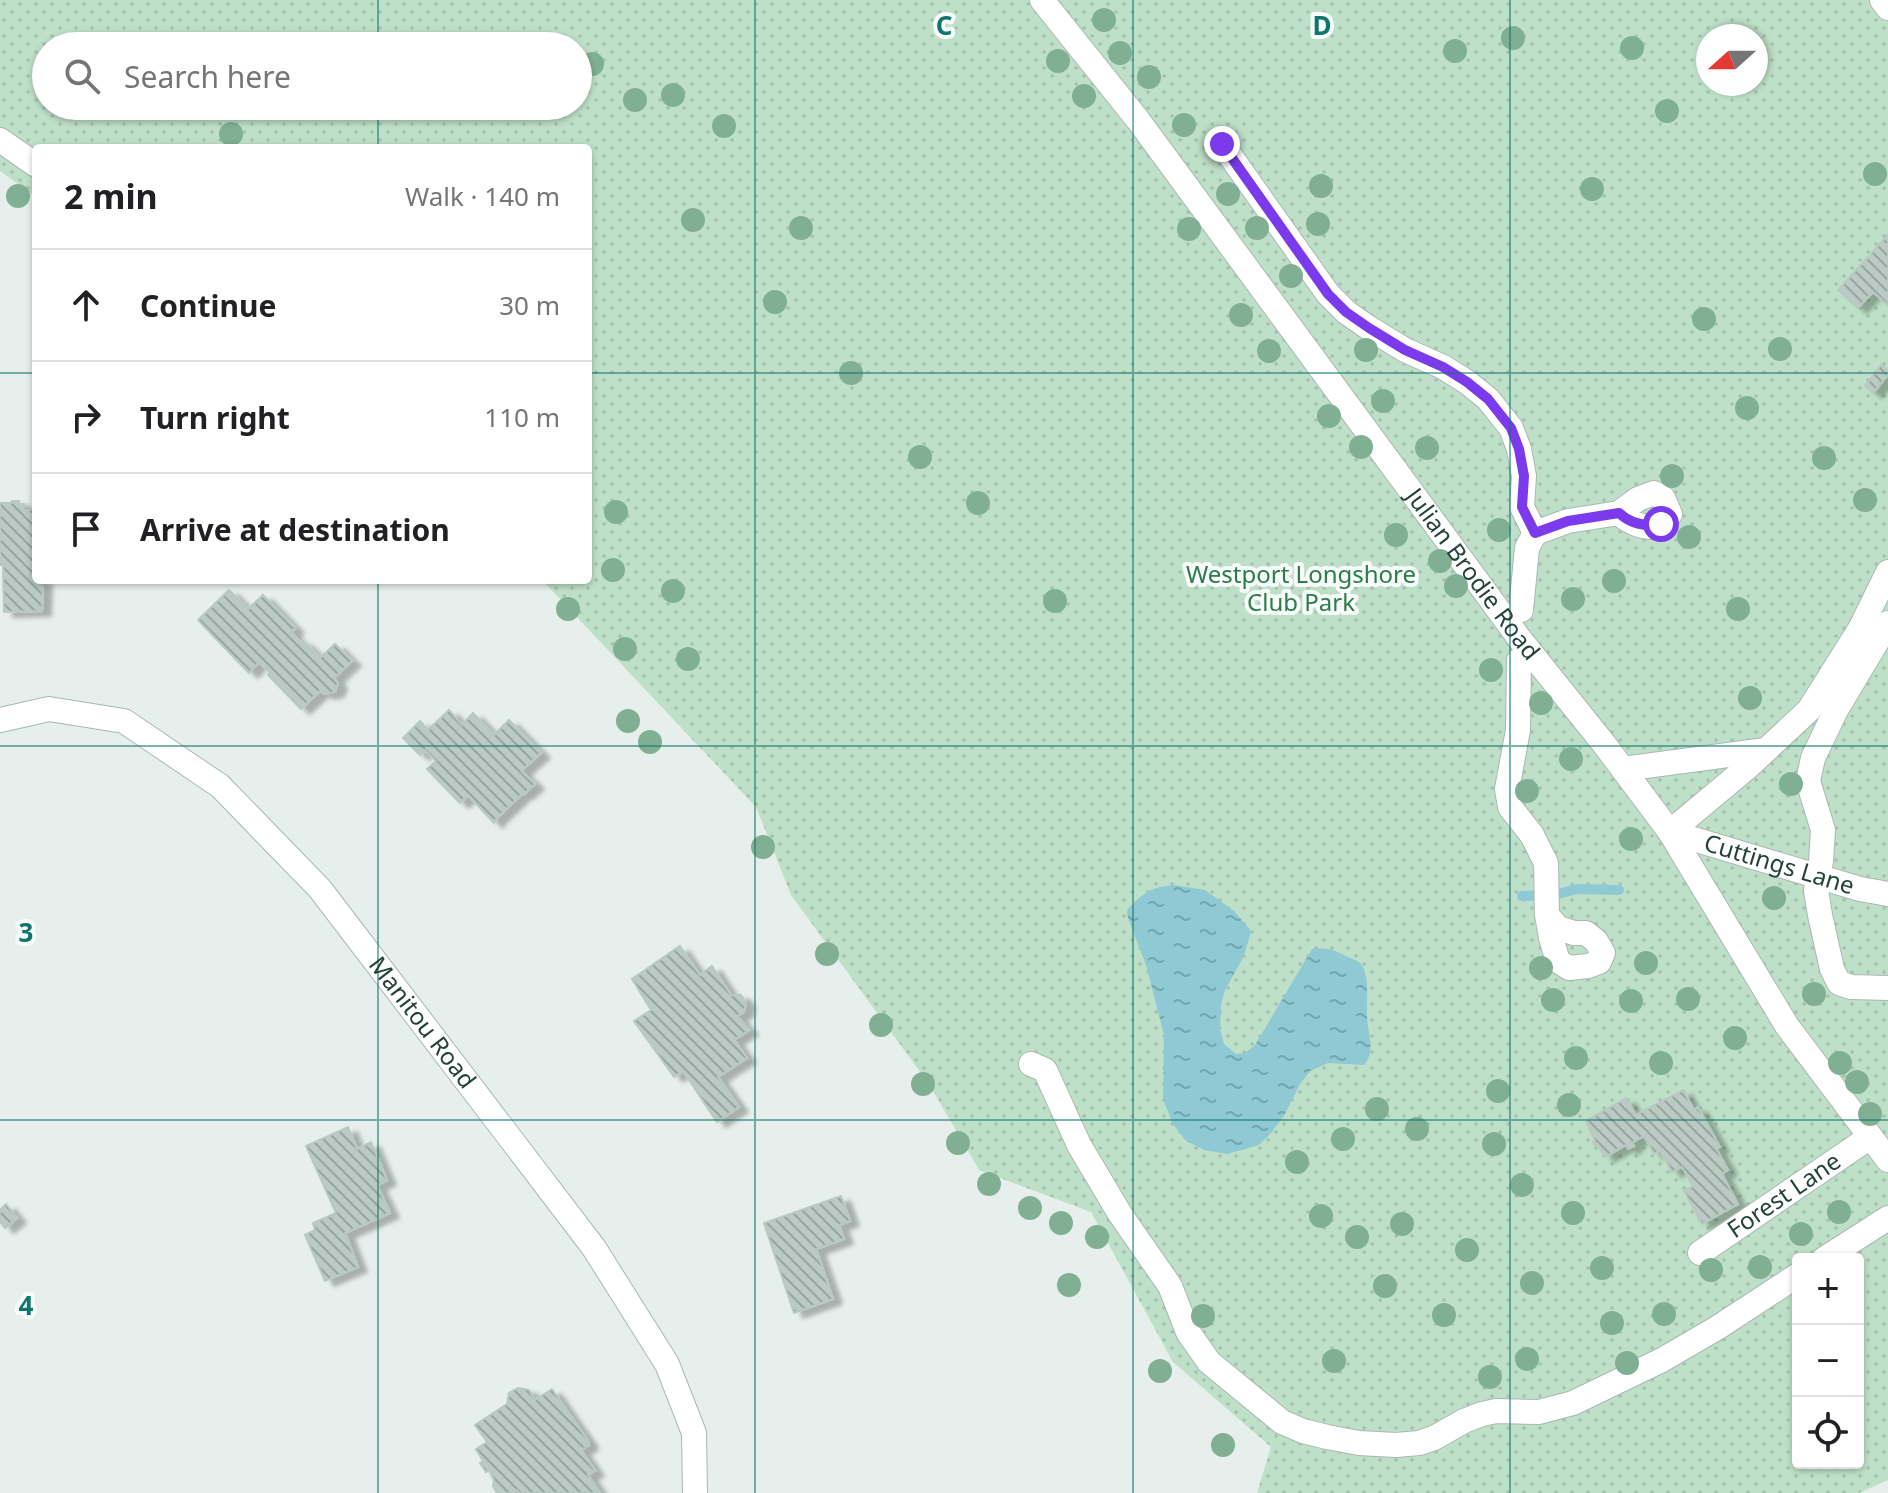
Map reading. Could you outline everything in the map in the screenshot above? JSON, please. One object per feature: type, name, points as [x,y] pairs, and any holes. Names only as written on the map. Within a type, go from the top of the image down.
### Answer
[{"type":"street","name":"Julian Brodie Road","points":[[1042,0],[1138,120],[1519,638],[1670,832],[1787,1026],[1888,1160]]},
{"type":"street","points":[[1882,0],[1888,8]]},
{"type":"street","points":[[0,140],[32,162]]},
{"type":"street","points":[[1222,144],[1328,294],[1346,312],[1405,350],[1443,367],[1488,399],[1511,428],[1519,449],[1524,476],[1522,507],[1535,533]]},
{"type":"street","points":[[1521,610],[1527,548],[1535,533],[1568,521],[1619,513]]},
{"type":"street","points":[[1670,832],[1809,710],[1860,629],[1888,572]]},
{"type":"street","points":[[1888,623],[1836,710],[1813,758],[1808,781],[1823,830],[1816,890],[1832,969],[1839,983],[1851,987],[1888,988]]},
{"type":"street","points":[[1519,660],[1518,730],[1507,789],[1510,807],[1540,848],[1546,863],[1547,915]]},
{"type":"street","name":"Manitou Road","points":[[0,720],[49,709],[124,721],[220,786],[320,889],[594,1248],[667,1364],[694,1433],[695,1493]]},
{"type":"street","points":[[1623,769],[1766,750]]},
{"type":"street","name":"Cuttings Lane","points":[[1670,832],[1860,889],[1888,894]]},
{"type":"street","points":[[1031,1064],[1045,1070],[1085,1155],[1120,1214],[1170,1286],[1192,1340],[1209,1362],[1252,1398],[1282,1422],[1303,1431],[1359,1443],[1419,1443],[1482,1414],[1496,1411],[1539,1412],[1573,1403],[1662,1360],[1792,1279]]},
{"type":"street","name":"Forest Lane","points":[[1700,1253],[1870,1137]]},
{"type":"street","points":[[1833,1253],[1888,1218]]},
{"type":"green space","name":"Westport Longshore Club Park","points":[[0,0],[1888,0],[1888,1480],[1859,1493],[1257,1493],[1271,1447],[1173,1362],[1091,1212],[979,1170],[929,1084],[791,895],[756,807],[546,584],[592,584],[592,144],[32,144],[32,194],[0,171]]},
{"type":"water","points":[[1174,885],[1205,890],[1234,911],[1251,931],[1244,956],[1225,990],[1221,1005],[1220,1029],[1224,1044],[1236,1054],[1245,1053],[1255,1045],[1312,949],[1326,949],[1359,962],[1365,973],[1370,1054],[1364,1065],[1328,1063],[1310,1071],[1285,1114],[1259,1145],[1227,1154],[1204,1150],[1185,1140],[1173,1124],[1163,1099],[1164,1035],[1146,965],[1127,910],[1148,892]]},
{"type":"building","points":[[1888,235],[1888,305],[1873,292],[1858,308],[1838,290]]},
{"type":"building","points":[[1881,365],[1888,370],[1888,375],[1873,393],[1865,386]]},
{"type":"building","points":[[19,501],[19,504],[24,504],[24,510],[32,510],[32,584],[43,584],[42,611],[4,612],[0,503]]},
{"type":"building","points":[[229,590],[248,609],[263,595],[295,628],[291,632],[320,658],[335,644],[352,661],[334,678],[338,684],[335,692],[325,694],[320,691],[301,709],[259,662],[249,673],[198,620]]},
{"type":"building","points":[[449,710],[462,725],[473,713],[494,735],[509,720],[541,753],[521,771],[535,784],[494,823],[468,795],[460,803],[427,769],[436,761],[425,750],[420,755],[403,738],[420,721],[428,730]]},
{"type":"building","points":[[680,946],[700,975],[712,966],[731,995],[741,995],[746,1003],[744,1012],[737,1016],[749,1030],[734,1040],[747,1058],[718,1077],[739,1107],[717,1122],[683,1071],[674,1077],[634,1021],[651,1010],[632,979]]},
{"type":"building","points":[[1683,1090],[1694,1110],[1698,1107],[1720,1147],[1716,1148],[1728,1170],[1722,1174],[1738,1204],[1702,1224],[1684,1191],[1693,1186],[1682,1167],[1672,1172],[1660,1150],[1654,1154],[1644,1136],[1632,1143],[1634,1146],[1628,1149],[1626,1145],[1605,1157],[1598,1144],[1595,1146],[1586,1121],[1626,1098],[1636,1115]]},
{"type":"building","points":[[348,1127],[357,1149],[371,1142],[387,1180],[377,1185],[390,1213],[345,1233],[358,1267],[325,1281],[305,1235],[315,1230],[313,1223],[336,1213],[306,1146]]},
{"type":"building","points":[[841,1196],[850,1221],[839,1225],[844,1239],[816,1249],[833,1299],[794,1313],[764,1223]]},
{"type":"building","points":[[6,1204],[17,1218],[5,1228],[0,1222],[0,1210]]},
{"type":"building","points":[[518,1388],[529,1390],[535,1400],[552,1389],[588,1441],[589,1445],[581,1450],[595,1471],[588,1475],[600,1493],[519,1493],[517,1490],[497,1493],[489,1470],[486,1472],[480,1463],[483,1461],[476,1449],[487,1442],[475,1425],[507,1404],[509,1393]]},
{"type":"waterway","points":[[1522,896],[1554,895],[1577,889],[1619,890]]},
{"type":"route","points":[[1222,144],[1328,294],[1346,312],[1405,350],[1443,367],[1488,399],[1511,428],[1519,449],[1524,476],[1522,507],[1535,533],[1568,521],[1619,513],[1625,519],[1648,527],[1661,524]]}]
